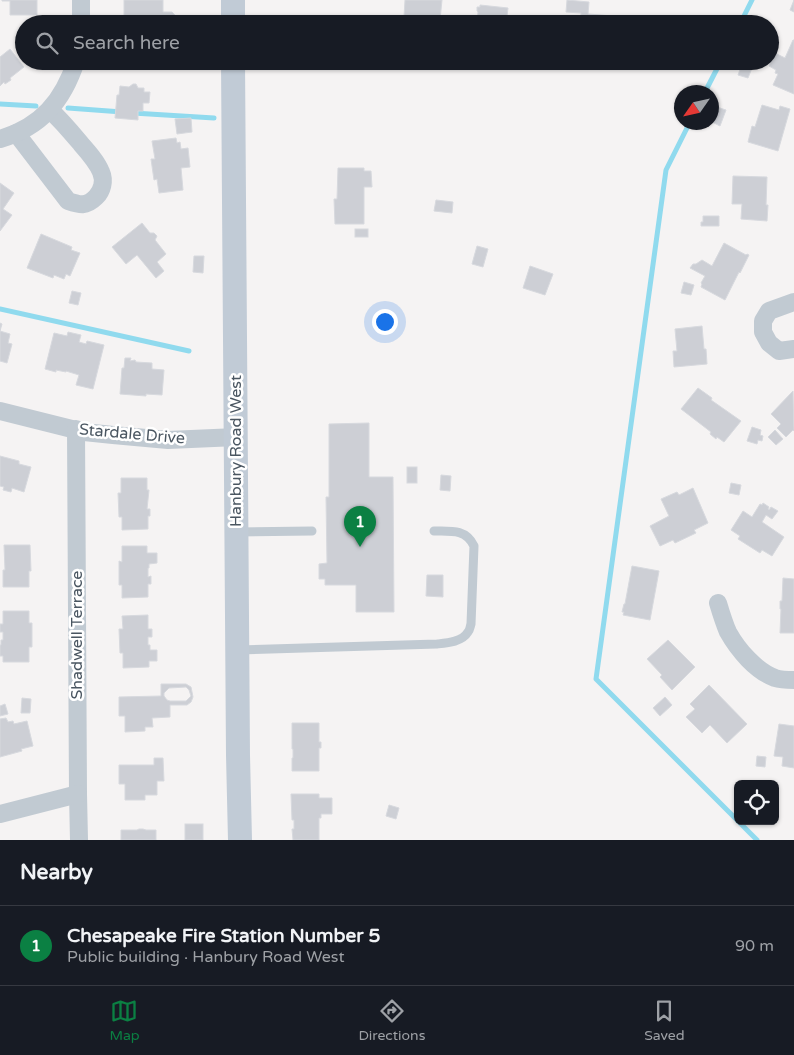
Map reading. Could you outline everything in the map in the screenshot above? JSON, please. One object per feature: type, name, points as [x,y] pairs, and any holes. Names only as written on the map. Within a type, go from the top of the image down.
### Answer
[{"type":"main road","points":[[232,0],[233,15]]},
{"type":"main road","name":"Hanbury Road West","points":[[233,70],[240,840]]},
{"type":"street","points":[[81,0],[81,15]]},
{"type":"street","points":[[50,110],[95,160],[102,174],[103,185],[98,195],[89,203],[79,205],[68,201],[8,136],[34,124],[50,110],[64,91],[73,70]]},
{"type":"street","points":[[794,302],[769,311],[763,321],[763,332],[769,342],[779,351],[794,349]]},
{"type":"street","name":"Stardale Drive","points":[[0,411],[84,432],[113,436],[168,440],[237,437]]},
{"type":"street","name":"Shadwell Terrace","points":[[76,430],[79,840]]},
{"type":"street","points":[[718,603],[728,631],[738,648],[760,670],[774,678],[794,680]]},
{"type":"street","points":[[0,814],[78,794]]},
{"type":"lane","points":[[237,532],[312,531]]},
{"type":"lane","points":[[238,650],[436,644],[452,642],[462,638],[468,633],[471,624],[474,546],[471,539],[464,534],[454,531],[434,531]]},
{"type":"building","points":[[2,0],[37,0],[37,15],[10,15],[10,1]]},
{"type":"building","points":[[124,0],[163,0],[163,12],[172,12],[175,15],[124,15]]},
{"type":"building","points":[[405,0],[442,0],[440,15],[404,15]]},
{"type":"building","points":[[567,0],[589,2],[588,14],[600,15],[581,15],[581,13],[566,12]]},
{"type":"building","points":[[794,0],[794,12],[790,10]]},
{"type":"building","points":[[480,5],[508,8],[507,15],[478,15],[477,7],[480,7]]},
{"type":"building","points":[[794,40],[794,94],[773,85],[778,74],[775,73],[776,70],[779,70],[779,55],[785,58]]},
{"type":"building","points":[[10,49],[15,55],[15,70],[20,70],[10,78],[11,80],[5,84],[4,82],[0,86],[0,57]]},
{"type":"building","points":[[740,70],[751,70],[748,78],[738,75]]},
{"type":"building","points":[[136,84],[138,88],[144,88],[144,92],[150,92],[149,103],[143,103],[143,111],[138,111],[138,120],[115,118],[117,95],[119,95],[120,86],[129,87]]},
{"type":"building","points":[[762,105],[779,110],[780,106],[790,109],[778,151],[748,142],[752,126],[755,127]]},
{"type":"building","points":[[719,108],[726,110],[719,126]]},
{"type":"building","points":[[191,118],[192,132],[177,134],[175,119]]},
{"type":"building","points":[[176,138],[177,143],[180,142],[181,149],[188,148],[190,167],[181,168],[183,190],[159,193],[157,179],[154,180],[151,159],[155,159],[152,141]]},
{"type":"building","points":[[338,168],[364,168],[364,171],[371,171],[372,187],[364,187],[364,224],[335,224],[334,199],[337,199]]},
{"type":"building","points":[[733,176],[767,177],[767,221],[741,219],[742,204],[732,204]]},
{"type":"building","points":[[0,183],[14,193],[3,209],[12,215],[0,231]]},
{"type":"building","points":[[436,200],[453,202],[452,213],[434,211]]},
{"type":"building","points":[[703,216],[719,216],[719,226],[701,226]]},
{"type":"building","points":[[142,223],[150,233],[154,233],[157,236],[155,240],[166,254],[157,262],[164,271],[156,278],[137,255],[126,264],[112,247]]},
{"type":"building","points":[[355,229],[368,229],[368,237],[355,237]]},
{"type":"building","points":[[41,234],[72,247],[71,250],[80,253],[70,276],[66,274],[64,279],[54,275],[53,278],[27,268]]},
{"type":"building","points":[[724,243],[749,255],[725,300],[701,287],[705,276],[690,268],[693,264],[702,260],[712,266]]},
{"type":"building","points":[[477,246],[488,249],[483,267],[472,264]]},
{"type":"building","points":[[194,256],[204,256],[203,273],[193,272]]},
{"type":"building","points":[[530,266],[553,274],[545,295],[523,288]]},
{"type":"building","points":[[684,282],[694,285],[691,295],[681,293]]},
{"type":"building","points":[[72,291],[81,293],[78,305],[69,303]]},
{"type":"building","points":[[702,326],[707,364],[674,367],[673,351],[677,351],[675,329]]},
{"type":"building","points":[[0,331],[10,334],[8,343],[12,344],[7,363],[0,361]]},
{"type":"building","points":[[68,332],[81,335],[79,342],[86,344],[87,341],[104,345],[93,389],[76,385],[79,375],[66,371],[56,370],[56,372],[45,369],[54,333],[67,336]]},
{"type":"building","points":[[125,358],[131,358],[130,361],[152,363],[152,369],[164,370],[162,395],[120,394],[122,368],[124,368]]},
{"type":"building","points":[[698,388],[712,398],[711,400],[741,421],[724,442],[717,437],[716,439],[710,434],[711,432],[681,409]]},
{"type":"building","points":[[793,391],[794,431],[786,437],[777,428],[781,424],[771,414]]},
{"type":"building","points":[[369,423],[369,477],[393,477],[394,612],[356,612],[356,585],[325,585],[325,579],[319,579],[319,564],[327,563],[326,497],[329,497],[329,424]]},
{"type":"building","points":[[752,427],[761,430],[760,435],[763,436],[762,441],[758,440],[757,444],[747,441]]},
{"type":"building","points":[[775,430],[783,439],[776,445],[768,437]]},
{"type":"building","points":[[0,456],[19,461],[19,464],[31,467],[24,492],[12,488],[11,492],[3,490],[4,487],[0,486]]},
{"type":"building","points":[[407,467],[417,467],[417,483],[407,483]]},
{"type":"building","points":[[441,475],[451,476],[450,491],[440,490]]},
{"type":"building","points":[[121,478],[147,478],[147,490],[149,490],[147,509],[150,509],[148,529],[122,530],[122,517],[119,517],[118,493],[121,493]]},
{"type":"building","points":[[731,483],[741,485],[739,495],[729,493]]},
{"type":"building","points":[[693,488],[708,523],[694,530],[696,533],[675,543],[673,540],[660,546],[650,526],[669,516],[661,499],[677,492],[679,495]]},
{"type":"building","points":[[763,503],[769,507],[769,510],[771,507],[778,511],[772,519],[766,515],[762,522],[784,537],[772,556],[762,550],[760,553],[738,539],[740,536],[731,530],[743,511],[752,517],[760,504],[762,505]]},
{"type":"building","points":[[4,545],[30,545],[31,571],[29,571],[29,587],[3,587],[3,570],[5,570]]},
{"type":"building","points":[[122,546],[147,546],[147,553],[157,553],[157,563],[149,564],[148,568],[148,577],[151,576],[151,584],[148,584],[148,597],[122,598],[122,585],[119,585],[119,561],[122,562]]},
{"type":"building","points":[[632,566],[659,571],[650,620],[623,615],[624,612],[622,612]]},
{"type":"building","points":[[427,575],[443,575],[443,597],[426,596]]},
{"type":"building","points":[[783,578],[794,579],[794,633],[780,633],[780,601],[782,601]]},
{"type":"building","points":[[3,611],[29,611],[29,623],[32,623],[32,647],[29,647],[29,662],[3,662],[3,656],[0,656],[3,632],[0,632],[0,624],[3,624]]},
{"type":"building","points":[[148,615],[148,629],[152,629],[152,637],[148,637],[148,645],[150,645],[150,650],[157,650],[157,661],[149,661],[149,667],[123,668],[123,653],[120,653],[119,629],[123,629],[122,616]]},
{"type":"building","points":[[668,640],[695,667],[672,690],[660,677],[662,675],[647,659]]},
{"type":"building","points":[[161,684],[186,684],[191,687],[193,697],[187,705],[170,705],[170,717],[152,718],[153,727],[145,727],[145,731],[125,732],[125,716],[119,716],[119,697],[161,696]],"holes":[[[186,687],[191,696],[186,701],[170,701],[164,696],[164,693],[169,688]]]},
{"type":"building","points":[[709,685],[747,724],[727,743],[710,725],[702,733],[686,717],[695,709],[690,704]]},
{"type":"building","points":[[665,697],[672,705],[660,716],[653,708]]},
{"type":"building","points":[[22,698],[31,699],[30,713],[21,713]]},
{"type":"building","points":[[5,704],[8,714],[0,716],[0,706]]},
{"type":"building","points":[[6,718],[8,722],[13,721],[14,724],[27,721],[33,746],[0,757],[0,719]]},
{"type":"building","points":[[292,723],[319,723],[319,742],[321,742],[321,748],[319,748],[319,771],[292,771]]},
{"type":"building","points":[[779,724],[794,726],[794,768],[782,766],[783,757],[774,756]]},
{"type":"building","points":[[757,756],[766,757],[765,767],[756,766]]},
{"type":"building","points":[[154,758],[163,758],[164,781],[157,781],[157,795],[145,795],[145,800],[125,800],[125,784],[119,784],[119,765],[154,765]]},
{"type":"building","points":[[291,794],[319,794],[319,798],[332,798],[332,814],[321,814],[321,818],[319,818],[319,840],[293,840],[292,829],[294,829],[294,820],[292,820]]},
{"type":"building","points":[[389,805],[399,808],[396,819],[386,816]]},
{"type":"building","points":[[185,824],[203,824],[203,840],[185,840]]},
{"type":"building","points":[[121,830],[156,830],[156,840],[121,840]]},
{"type":"waterway","points":[[744,15],[752,0]]},
{"type":"waterway","points":[[709,85],[716,70]]},
{"type":"waterway","points":[[0,104],[36,106]]},
{"type":"waterway","points":[[68,108],[122,112]]},
{"type":"waterway","points":[[133,113],[214,118]]},
{"type":"waterway","points":[[686,130],[666,170],[596,679],[734,817]]},
{"type":"waterway","points":[[0,309],[189,351]]},
{"type":"waterway","points":[[742,825],[757,840]]},
{"type":"place","name":"Chesapeake Fire Station Number 5","points":[[360,547]]}]
